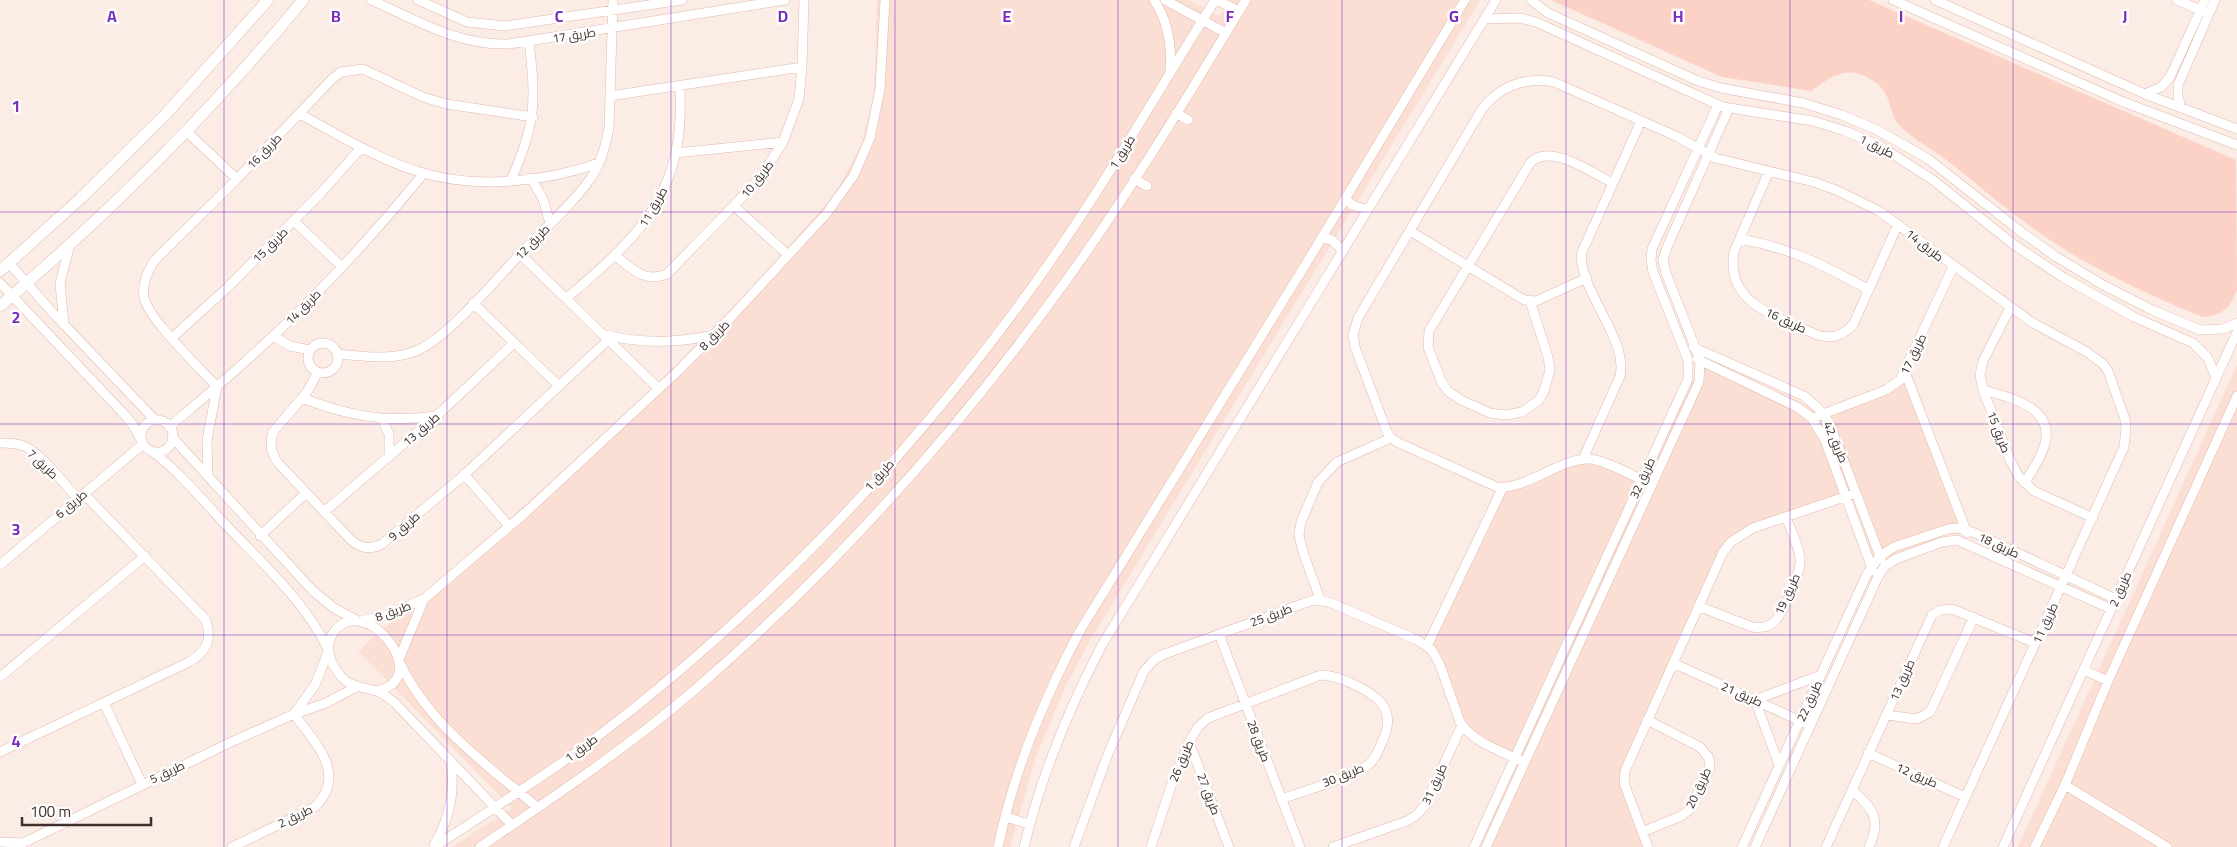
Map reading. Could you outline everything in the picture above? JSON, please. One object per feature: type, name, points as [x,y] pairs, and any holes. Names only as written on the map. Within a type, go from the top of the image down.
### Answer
[{"type":"street","points":[[0,271],[81,198],[159,122],[268,0]]},
{"type":"street","points":[[0,306],[147,171],[186,131],[303,0]]},
{"type":"street","name":"طريق 17","points":[[371,0],[460,39],[493,45],[529,42],[785,0]]},
{"type":"street","name":"طريق 17","points":[[418,0],[468,22],[486,26],[505,26],[613,12],[682,0]]},
{"type":"street","name":"طريق 12","points":[[337,354],[383,357],[400,356],[416,351],[432,342],[473,303],[582,188],[599,163],[609,128],[613,0]]},
{"type":"street","name":"طريق 10","points":[[616,256],[639,274],[648,278],[658,278],[668,274],[761,176],[783,142],[799,100],[804,0]]},
{"type":"street","name":"طريق 8","points":[[360,621],[387,615],[424,599],[509,526],[660,389],[827,213],[846,187],[863,158],[870,138],[880,89],[885,0]]},
{"type":"street","points":[[1154,0],[1165,21],[1169,38],[1170,74]]},
{"type":"street","points":[[1165,0],[1226,33]]},
{"type":"street","points":[[1215,0],[1239,11]]},
{"type":"street","name":"طريق 1","points":[[433,847],[519,792],[590,742],[689,663],[798,561],[882,473],[1022,302],[1093,198],[1215,0]]},
{"type":"street","name":"طريق 1","points":[[480,847],[605,762],[688,696],[794,599],[868,524],[944,438],[1035,323],[1134,179],[1246,0]]},
{"type":"street","points":[[998,847],[1005,817],[1033,729],[1051,688],[1081,629],[1322,238],[1465,0]]},
{"type":"street","points":[[1024,847],[1029,824],[1060,733],[1102,645],[1496,0]]},
{"type":"street","name":"طريق 1","points":[[1531,0],[1548,13],[1698,81],[1721,88],[1803,103],[1842,115],[1877,130],[1927,158],[2033,241],[2103,285],[2152,310],[2200,330],[2223,329],[2237,324]]},
{"type":"street","points":[[1893,0],[2159,117],[2237,144]]},
{"type":"street","points":[[1935,0],[2145,94],[2237,129]]},
{"type":"street","points":[[2177,0],[2209,14]]},
{"type":"street","points":[[2145,94],[2160,87],[2170,77],[2205,0]]},
{"type":"street","points":[[2181,108],[2178,97],[2178,85],[2215,0]]},
{"type":"street","name":"طريق 1","points":[[1485,19],[1520,18],[1536,22],[1718,105],[1813,121],[1845,131],[1886,150],[1934,180],[2013,244],[2064,278],[2118,309],[2193,343],[2208,358],[2216,378]]},
{"type":"street","points":[[511,180],[525,146],[533,117],[534,90],[529,42]]},
{"type":"street","points":[[610,96],[802,68]]},
{"type":"street","name":"طريق 16","points":[[216,387],[147,306],[144,292],[145,277],[154,261],[337,76],[352,69],[363,69],[423,97],[446,104],[469,109],[533,117]]},
{"type":"street","points":[[2086,86],[2093,71]]},
{"type":"street","name":"طريق 14","points":[[1391,438],[1387,432],[1355,347],[1353,334],[1358,318],[1482,109],[1502,89],[1528,80],[1554,82],[1678,137],[1708,155],[1798,177],[1836,190],[1872,207],[1898,224],[2010,308],[2033,323],[2095,357],[2108,372],[2117,396]]},
{"type":"street","name":"طريق 11","points":[[567,298],[616,256],[635,236],[654,210],[670,174],[676,153],[679,131],[680,86]]},
{"type":"street","name":"طريق 32","points":[[1474,847],[1688,379],[1689,366],[1685,353],[1656,282],[1651,260],[1652,248],[1718,105]]},
{"type":"street","name":"طريق 32","points":[[1486,847],[1699,382],[1700,360],[1666,273],[1663,260],[1666,247],[1729,108]]},
{"type":"street","points":[[1176,113],[1188,120]]},
{"type":"street","points":[[300,114],[361,148],[424,173],[467,180],[511,180],[565,174],[599,163]]},
{"type":"street","points":[[1583,460],[1620,376],[1622,364],[1617,347],[1581,263],[1582,252],[1641,121]]},
{"type":"street","points":[[186,131],[237,179]]},
{"type":"street","points":[[676,153],[783,142]]},
{"type":"street","name":"طريق 15","points":[[173,337],[210,305],[294,221],[361,148]]},
{"type":"street","points":[[1530,301],[1548,357],[1550,370],[1548,381],[1539,400],[1522,412],[1506,416],[1490,413],[1454,396],[1444,386],[1428,347],[1427,338],[1431,325],[1533,160],[1549,154],[1557,156],[1613,183]]},
{"type":"street","name":"طريق 16","points":[[1769,171],[1740,239],[1732,264],[1733,276],[1738,288],[1754,305],[1817,335],[1827,337],[1844,333],[1853,325],[1898,224]]},
{"type":"street","name":"طريق 14","points":[[170,427],[273,336],[342,267],[424,173]]},
{"type":"street","points":[[531,178],[543,199],[550,223]]},
{"type":"street","points":[[1134,179],[1147,186]]},
{"type":"street","points":[[1345,198],[1352,205],[1368,210]]},
{"type":"street","points":[[734,206],[788,256]]},
{"type":"street","points":[[294,221],[342,267]]},
{"type":"street","points":[[1410,231],[1467,266],[1530,301],[1536,301],[1587,278]]},
{"type":"street","points":[[1322,238],[1332,240],[1343,251]]},
{"type":"street","points":[[1740,239],[1790,251],[1814,260],[1869,290]]},
{"type":"street","points":[[64,325],[60,283],[70,243]]},
{"type":"street","points":[[520,254],[660,389]]},
{"type":"street","points":[[9,263],[64,325],[155,420],[163,422],[170,427],[172,437],[260,536],[320,597],[334,608],[384,635],[416,691],[440,722],[474,757],[538,808]]},
{"type":"street","name":"طريق 17","points":[[1812,418],[1894,386],[1905,372],[1953,267]]},
{"type":"street","points":[[0,283],[122,412],[133,425],[142,442],[178,474],[290,593],[309,616],[328,650],[338,673],[356,687],[376,691],[384,690],[395,681],[400,668],[399,660]]},
{"type":"street","points":[[473,303],[559,386]]},
{"type":"street","name":"طريق 15","points":[[2010,308],[1983,361],[1980,376],[1983,390],[2011,462],[2025,483],[2044,496],[2092,518]]},
{"type":"street","name":"طريق 2","points":[[2003,847],[2237,332]]},
{"type":"street","points":[[608,337],[642,342],[671,342],[714,334]]},
{"type":"street","points":[[273,336],[290,346],[310,350]]},
{"type":"street","name":"طريق 9","points":[[318,372],[302,398],[273,432],[270,445],[275,459],[356,544],[363,547],[376,547],[382,544],[464,474],[559,386],[608,337]]},
{"type":"street","name":"طريق 42","points":[[1680,340],[1804,396],[1824,414],[1833,431],[1884,567]]},
{"type":"street","points":[[322,343],[332,346],[337,354],[334,367],[327,372],[318,372],[310,365],[308,360],[310,350],[317,344],[322,343]]},
{"type":"street","name":"طريق 13","points":[[324,512],[437,416],[491,367],[514,343]]},
{"type":"street","name":"طريق 42","points":[[1685,353],[1797,407],[1812,418],[1825,440],[1877,579]]},
{"type":"street","points":[[1905,372],[1971,545]]},
{"type":"street","points":[[208,476],[207,440],[216,387]]},
{"type":"street","points":[[1983,390],[2010,397],[2030,406],[2043,422],[2046,431],[2043,451],[2025,483]]},
{"type":"street","name":"طريق 11","points":[[1943,847],[2121,456],[2126,438],[2125,419],[2117,396]]},
{"type":"street","points":[[2035,847],[2237,396]]},
{"type":"street","points":[[302,398],[349,414],[382,419],[437,416]]},
{"type":"street","points":[[382,419],[390,442],[389,458]]},
{"type":"street","points":[[142,442],[141,433],[145,426],[155,420]]},
{"type":"street","points":[[153,452],[161,451],[168,447],[172,437]]},
{"type":"street","points":[[1524,762],[1477,740],[1462,725],[1440,665],[1427,646],[1320,599],[1300,535],[1301,522],[1318,482],[1337,462],[1391,438],[1490,485],[1503,487],[1583,460],[1601,462],[1652,485]]},
{"type":"street","name":"طريق 6","points":[[0,565],[142,442]]},
{"type":"street","name":"طريق 7","points":[[0,443],[24,446],[34,453],[145,556],[205,619],[209,628],[206,648],[200,656],[0,752]]},
{"type":"street","points":[[464,474],[509,526]]},
{"type":"street","points":[[1427,646],[1503,487]]},
{"type":"street","points":[[260,536],[306,493]]},
{"type":"street","points":[[1648,847],[1623,778],[1624,771],[1723,552],[1731,542],[1753,528],[1856,493]]},
{"type":"street","name":"طريق 19","points":[[1698,606],[1752,627],[1759,628],[1774,622],[1789,596],[1800,566],[1797,547],[1786,516]]},
{"type":"street","name":"طريق 18","points":[[1880,556],[1894,547],[1948,528],[1966,530],[2116,599]]},
{"type":"street","name":"طريق 18","points":[[1884,567],[1896,559],[1950,540],[1965,541],[2111,609]]},
{"type":"street","points":[[0,677],[145,556]]},
{"type":"street","name":"طريق 22","points":[[1742,847],[1871,567],[1880,556]]},
{"type":"street","name":"طريق 22","points":[[1755,847],[1884,567]]},
{"type":"street","name":"طريق 8","points":[[399,660],[424,599]]},
{"type":"street","name":"طريق 25","points":[[1074,847],[1108,754],[1144,670],[1162,655],[1320,599]]},
{"type":"street","name":"طريق 13","points":[[1826,847],[1932,615],[1941,610],[1952,609],[2035,643]]},
{"type":"street","points":[[1886,715],[1917,719],[1930,712],[1974,618]]},
{"type":"street","points":[[328,650],[334,633],[339,627],[346,623],[360,621]]},
{"type":"street","name":"طريق 28","points":[[1219,634],[1300,847]]},
{"type":"street","name":"طريق 5","points":[[294,714],[315,685],[328,650]]},
{"type":"street","name":"طريق 21","points":[[1672,664],[1811,726]]},
{"type":"street","points":[[2084,670],[2108,681]]},
{"type":"street","points":[[1779,765],[1755,700],[1821,674]]},
{"type":"street","name":"طريق 30","points":[[1245,703],[1316,677],[1328,675],[1367,690],[1379,699],[1386,710],[1388,726],[1377,754],[1369,764],[1354,772],[1281,799]]},
{"type":"street","name":"طريق 5","points":[[19,845],[142,784],[294,714],[326,703],[356,687]]},
{"type":"street","points":[[376,691],[404,711],[512,825]]},
{"type":"street","points":[[104,703],[142,784]]},
{"type":"street","name":"طريق 26","points":[[1151,847],[1165,801],[1189,742],[1198,728],[1208,718],[1245,703]]},
{"type":"street","name":"طريق 2","points":[[232,847],[315,807],[323,799],[328,788],[327,761],[294,714]]},
{"type":"street","name":"طريق 20","points":[[1642,832],[1681,816],[1689,810],[1710,768],[1709,758],[1700,747],[1647,720]]},
{"type":"street","name":"طريق 31","points":[[1333,847],[1407,820],[1417,814],[1425,805],[1462,725]]},
{"type":"street","name":"طريق 27","points":[[1189,742],[1229,847]]},
{"type":"street","name":"طريق 12","points":[[1868,753],[1965,797]]},
{"type":"street","points":[[433,847],[440,836],[450,807],[453,792],[451,762]]},
{"type":"street","points":[[2064,785],[2167,847]]},
{"type":"street","points":[[1852,790],[1866,801],[1875,818],[1874,837],[1869,847]]},
{"type":"street","points":[[1005,817],[1029,824]]},
{"type":"street","points":[[0,842],[19,845]]},
{"type":"shaded area","points":[[877,0],[1188,0],[1220,16],[1230,0],[1480,0],[1092,637],[1065,687],[1035,759],[1010,847],[452,847],[512,808],[358,651],[614,427],[748,292],[835,194],[862,143],[874,94]]},
{"type":"shaded area","points":[[1551,0],[1869,0],[2236,160],[2237,290],[2225,310],[2203,317],[2134,287],[2089,264],[2016,216],[1949,162],[1903,129],[1897,123],[1884,92],[1872,80],[1863,75],[1847,72],[1840,74],[1811,91],[1722,77]]},
{"type":"shaded area","points":[[1692,351],[1812,408],[1828,408],[1887,385],[1909,367],[1973,538],[1961,534],[1948,534],[1887,557],[1877,566],[1850,492],[1738,532],[1728,540],[1622,770],[1644,847],[1480,847],[1521,757],[1467,727],[1432,645],[1507,490],[1581,463],[1594,462],[1645,485],[1693,381],[1696,372]]},
{"type":"shaded area","points":[[2237,365],[2237,847],[2018,847],[2126,610]]}]
